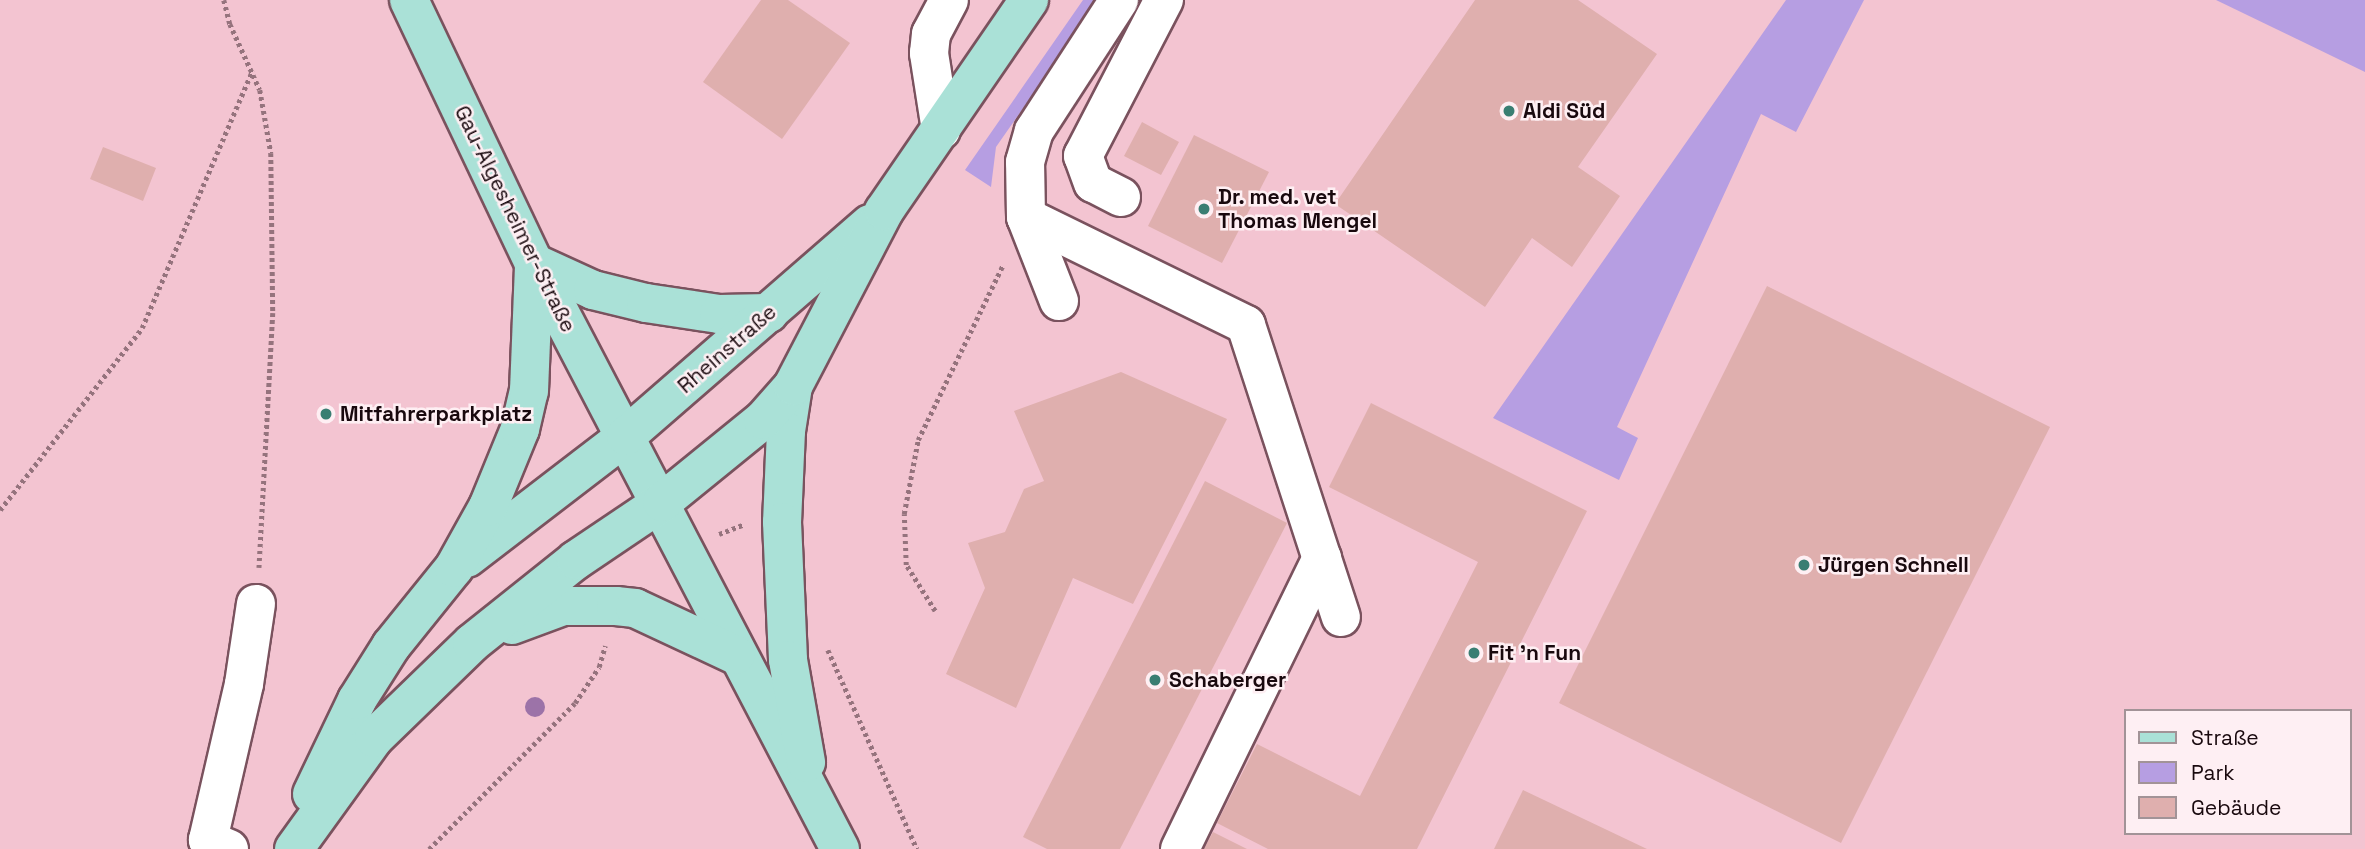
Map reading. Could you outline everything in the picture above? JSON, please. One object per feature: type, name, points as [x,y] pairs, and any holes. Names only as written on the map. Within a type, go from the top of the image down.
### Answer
[{"type":"main road","name":"Gau-Algesheimer-Straße","points":[[408,0],[534,263],[626,436]]},
{"type":"main road","name":"Rheinstraße","points":[[291,849],[374,738],[472,643],[576,560],[662,502],[763,420],[793,386],[884,211],[1029,0]]},
{"type":"main road","name":"Rheinstraße","points":[[454,568],[626,436],[884,211]]},
{"type":"main road","points":[[291,849],[358,700],[391,646],[454,568],[488,507],[520,429],[529,391],[534,263],[593,290],[646,303],[719,314],[769,313]]},
{"type":"main road","points":[[793,386],[786,431],[782,522],[788,660],[811,791]]},
{"type":"main road","points":[[626,436],[662,502],[736,655],[840,849]]},
{"type":"main road","points":[[472,643],[563,607],[603,605],[635,608],[736,655]]},
{"type":"street","points":[[941,130],[930,43],[949,0]]},
{"type":"street","points":[[1059,301],[1026,217],[1022,185],[1034,131],[1119,0]]},
{"type":"street","points":[[1121,197],[1093,183],[1083,156],[1164,0]]},
{"type":"street","points":[[1026,217],[1246,325],[1341,617]]},
{"type":"street","points":[[1180,849],[1322,558]]},
{"type":"street","points":[[229,849],[208,840],[244,684],[256,604]]},
{"type":"path","points":[[224,0],[230,24],[252,71],[271,153],[272,259],[265,492],[256,604]]},
{"type":"path","points":[[0,510],[142,328],[252,71]]},
{"type":"path","points":[[935,611],[906,565],[904,514],[918,440],[1026,217]]},
{"type":"path","points":[[429,849],[575,703],[599,667],[608,633]]},
{"type":"path","points":[[824,640],[918,849]]},
{"type":"green space","points":[[1083,0],[1099,0],[996,147],[991,187],[965,170]]},
{"type":"green space","points":[[1786,0],[1864,0],[1796,132],[1761,114],[1617,427],[1638,438],[1619,480],[1493,418]]},
{"type":"green space","points":[[2216,0],[2365,0],[2365,72]]},
{"type":"building","points":[[761,0],[788,0],[850,43],[782,139],[703,82]]},
{"type":"building","name":"Aldi Süd","points":[[1475,0],[1578,0],[1657,54],[1578,167],[1620,196],[1572,267],[1532,238],[1485,307],[1335,204]]},
{"type":"building","points":[[1142,122],[1179,142],[1161,175],[1124,156]]},
{"type":"building","name":"Dr. med. vet Thomas Mengel","points":[[1194,135],[1269,172],[1222,263],[1148,226]]},
{"type":"building","points":[[103,147],[156,168],[143,201],[90,179]]},
{"type":"building","name":"Jürgen Schnell","points":[[1767,286],[2050,427],[1841,843],[1559,703]]},
{"type":"building","points":[[1121,372],[1227,419],[1133,604],[1073,578],[1016,708],[946,674],[985,588],[968,543],[1005,532],[1024,489],[1044,481],[1014,411]]},
{"type":"building","name":"Fit 'n Fun","points":[[1371,403],[1587,511],[1417,849],[1268,849],[1217,823],[1257,744],[1360,796],[1478,562],[1329,487]]},
{"type":"building","name":"Schaberger","points":[[1205,481],[1287,523],[1120,849],[1047,849],[1023,837]]},
{"type":"building","points":[[1523,790],[1647,849],[1494,849]]},
{"type":"building","points":[[1213,832],[1247,849],[1204,849]]},
{"type":"place","name":"Aldi Süd","points":[[1509,111]]},
{"type":"place","name":"Dr. med. vet Thomas Mengel","points":[[1204,209]]},
{"type":"place","name":"Mitfahrerparkplatz","points":[[326,414]]},
{"type":"place","name":"Jürgen Schnell","points":[[1804,565]]},
{"type":"place","name":"Fit 'n Fun","points":[[1474,653]]},
{"type":"place","name":"Schaberger","points":[[1155,680]]}]
